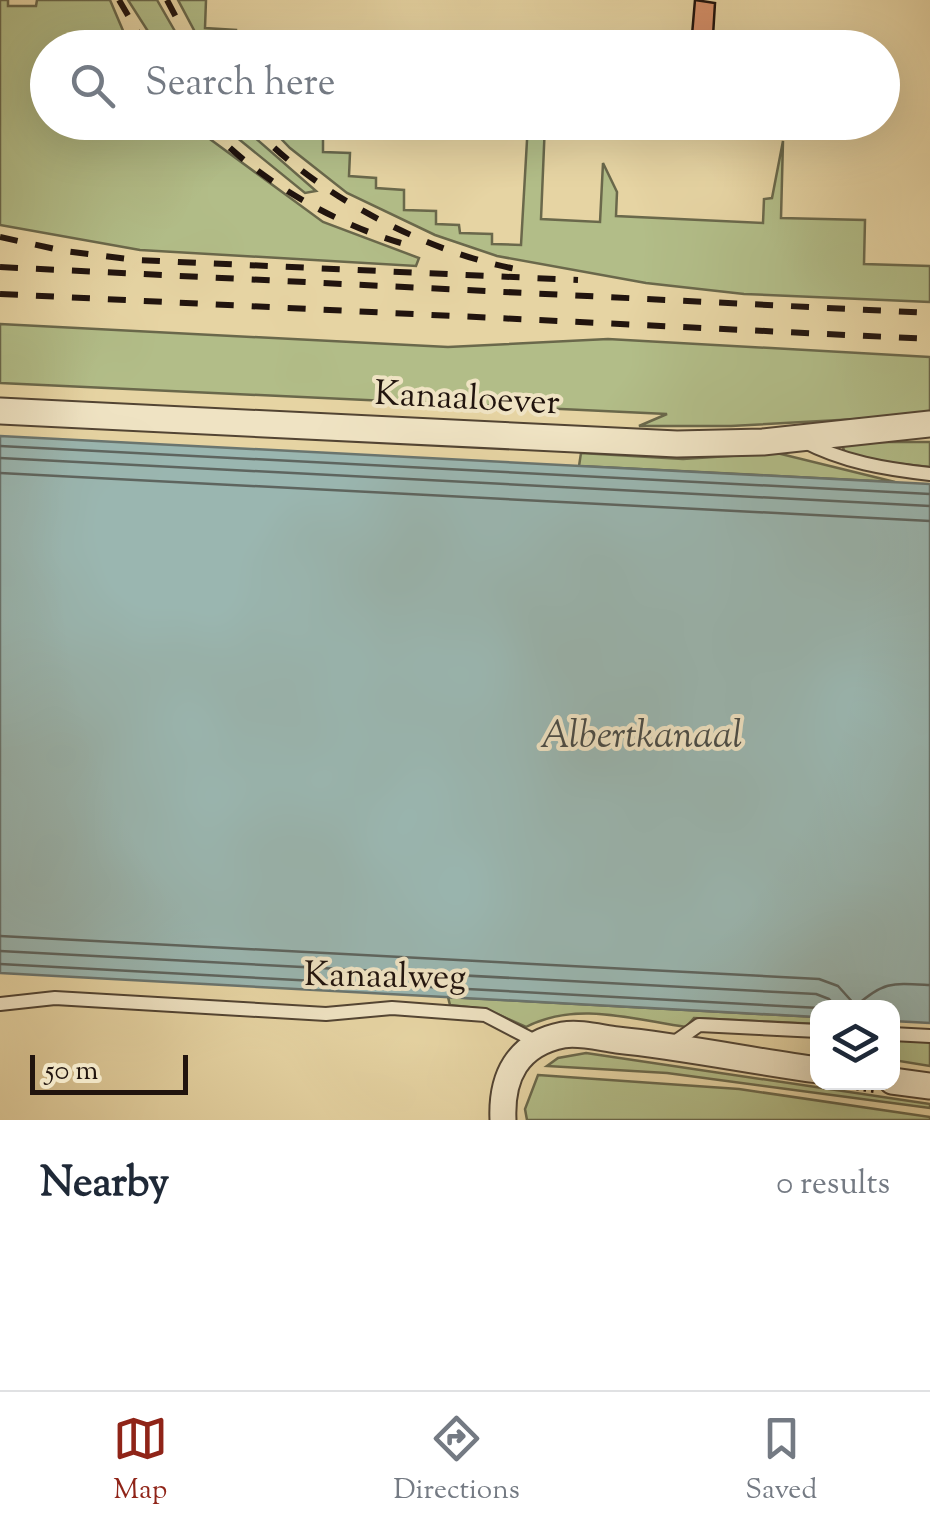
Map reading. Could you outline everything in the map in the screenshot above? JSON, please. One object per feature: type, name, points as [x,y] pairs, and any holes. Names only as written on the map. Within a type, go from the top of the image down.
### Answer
[{"type":"street","name":"Kanaaloever","points":[[0,411],[654,444],[763,442],[930,424]]},
{"type":"street","points":[[503,1120],[502,1091],[523,1054],[539,1043],[566,1034],[810,1069]]},
{"type":"street","points":[[900,1081],[930,1086]]},
{"type":"lane","points":[[796,437],[834,457],[930,474]]},
{"type":"lane","name":"Kanaalweg","points":[[0,1004],[56,998],[326,1014],[392,1008],[485,1015],[539,1043]]},
{"type":"lane","points":[[670,1046],[699,1025],[810,1030]]},
{"type":"lane","points":[[900,1034],[930,1036]]},
{"type":"green space","points":[[0,0],[8,0],[8,6],[36,6],[37,0],[110,0],[123,30],[30,30],[30,140],[211,140],[323,222],[419,258],[416,266],[140,250],[0,225]]},
{"type":"green space","points":[[128,0],[157,0],[174,30],[147,30]]},
{"type":"green space","points":[[178,0],[206,0],[205,28],[236,30],[194,30]]},
{"type":"green space","points":[[240,140],[258,140],[316,191],[305,193]]},
{"type":"green space","points":[[282,140],[323,140],[323,152],[350,153],[349,176],[376,178],[376,188],[404,190],[404,210],[436,211],[436,224],[459,225],[460,233],[492,234],[492,244],[521,245],[527,140],[544,140],[541,219],[600,222],[603,163],[617,192],[616,216],[763,223],[764,199],[772,198],[783,141],[781,218],[865,220],[864,264],[930,266],[930,302],[744,294],[646,283],[497,256],[435,235],[347,193]]},
{"type":"green space","points":[[0,324],[448,347],[608,339],[930,357],[930,415],[731,426],[639,426],[667,414],[0,383]]},
{"type":"green space","points":[[841,442],[930,442],[930,467],[865,460],[845,453]]},
{"type":"green space","points":[[581,453],[683,459],[777,453],[895,482],[579,466]]},
{"type":"green space","points":[[448,997],[810,1017],[810,1024],[694,1018],[686,1027],[584,1013],[545,1019],[526,1027],[486,1009],[450,1005]]},
{"type":"green space","points":[[900,1040],[930,1042],[930,1066],[900,1061]]},
{"type":"green space","points":[[586,1053],[810,1086],[810,1090],[930,1104],[930,1108],[667,1073],[547,1066],[558,1058]]},
{"type":"green space","points":[[538,1075],[739,1089],[930,1120],[527,1120],[525,1109]]},
{"type":"water","name":"Albertkanaal","points":[[0,436],[930,484],[930,1023],[900,1021],[900,1000],[810,1000],[810,1017],[0,973]]},
{"type":"building","points":[[695,0],[715,3],[713,30],[692,30]]},
{"type":"railway","points":[[119,0],[136,30]]},
{"type":"railway","points":[[167,0],[183,30]]},
{"type":"railway","points":[[222,140],[294,195],[348,223],[401,243]]},
{"type":"railway","points":[[266,140],[336,195],[371,215],[444,249],[516,269]]},
{"type":"railway","points":[[0,237],[64,251],[136,260],[578,280]]},
{"type":"railway","points":[[0,267],[930,313]]},
{"type":"railway","points":[[0,294],[930,339]]}]
